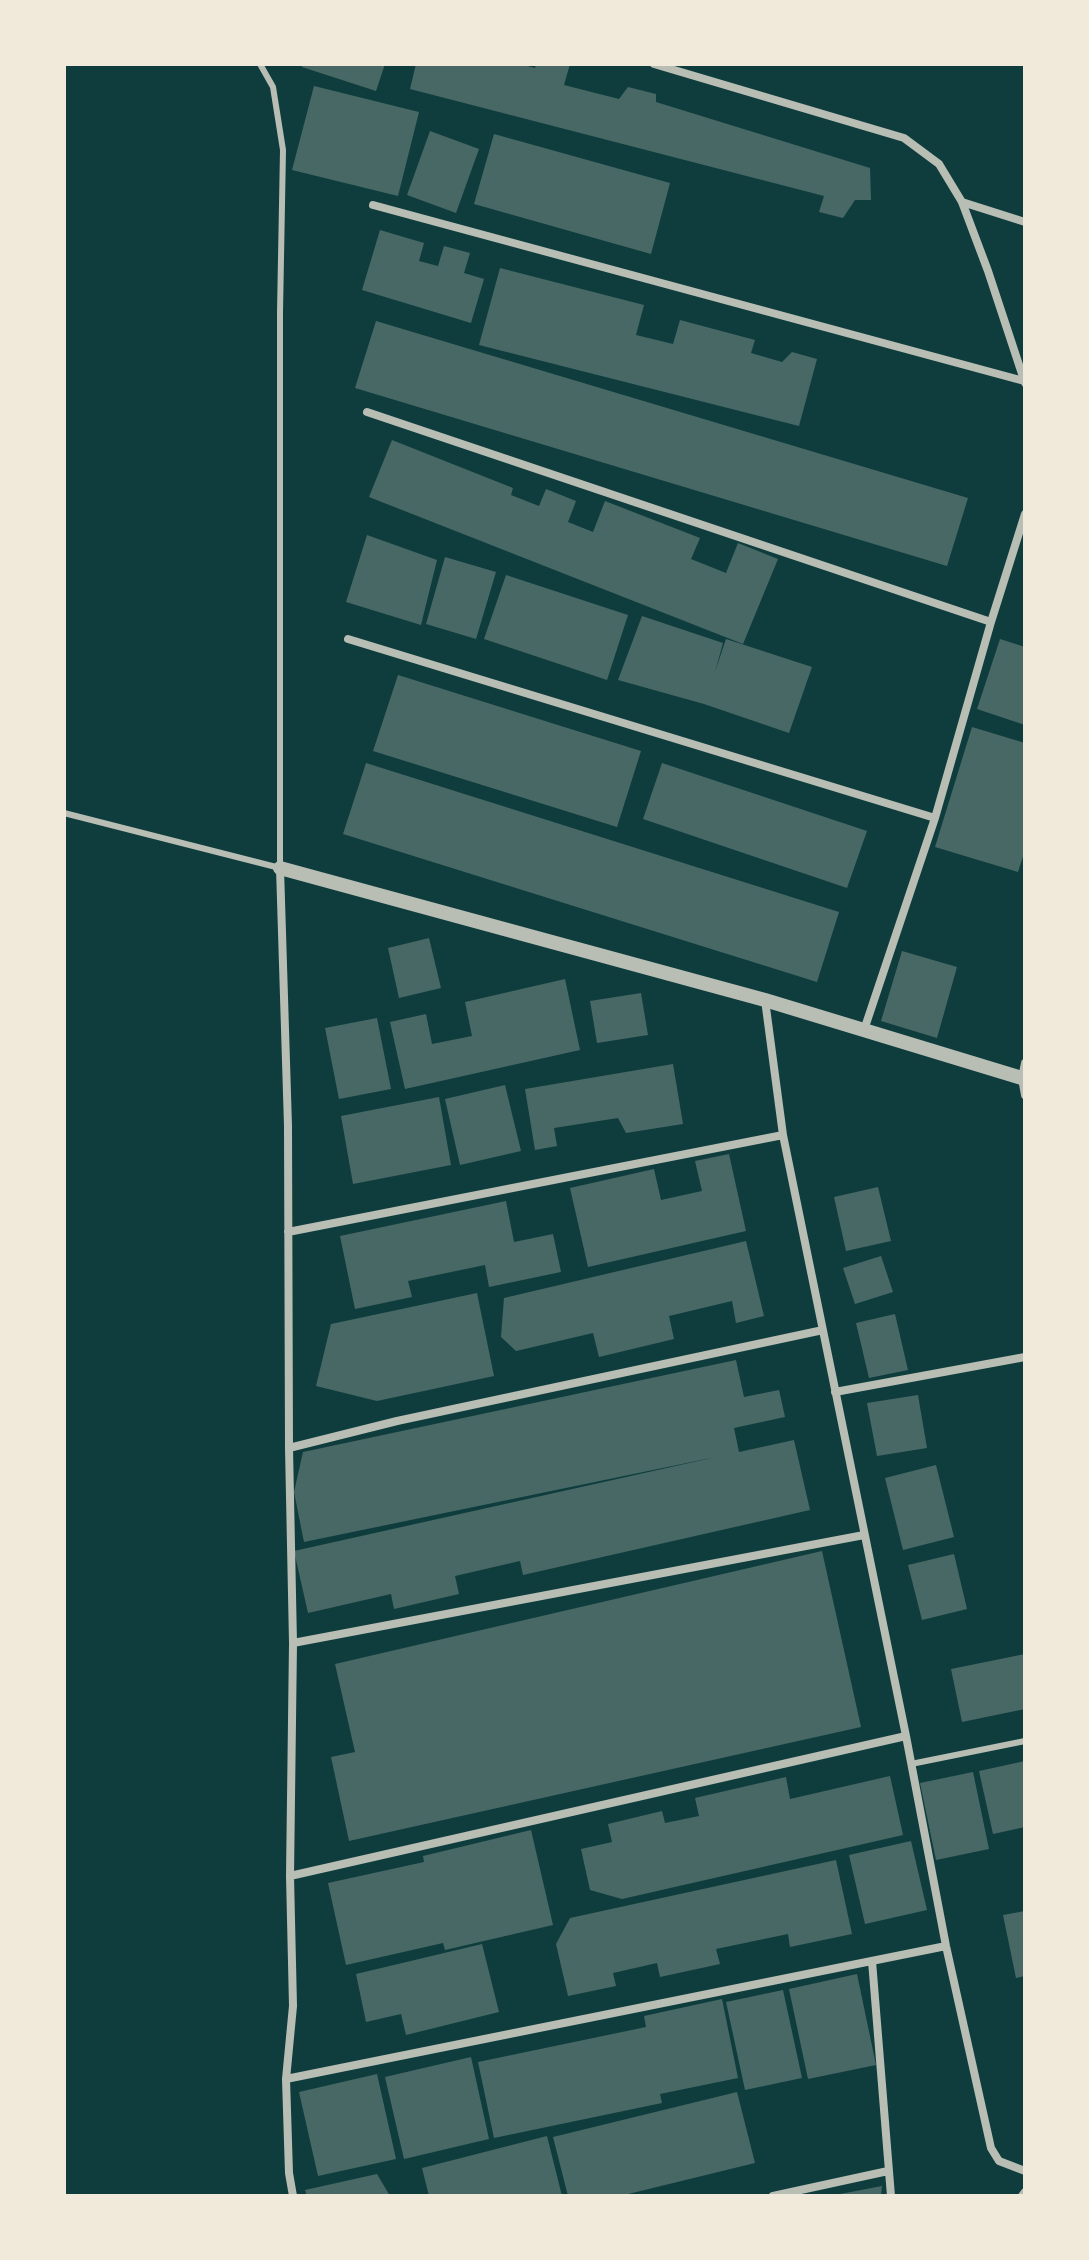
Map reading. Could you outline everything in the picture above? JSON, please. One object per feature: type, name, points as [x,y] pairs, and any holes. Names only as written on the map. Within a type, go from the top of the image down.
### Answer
[{"type":"street","points":[[654,64],[904,138],[939,164],[962,202],[1025,383]]},
{"type":"street","points":[[962,202],[1025,222]]},
{"type":"street","points":[[373,205],[1025,383]]},
{"type":"street","points":[[367,412],[991,622]]},
{"type":"street","points":[[864,1030],[935,818],[1025,514]]},
{"type":"street","points":[[348,639],[935,818]]},
{"type":"street","points":[[293,2196],[289,2173],[286,2079],[293,2006],[290,1876],[293,1643],[288,1126],[280,868],[1024,1073],[1025,1095]]},
{"type":"street","points":[[765,1000],[783,1135],[946,1946],[991,2148],[999,2161],[1025,2171]]},
{"type":"street","points":[[288,1232],[783,1135]]},
{"type":"street","points":[[289,1448],[412,1418],[823,1330]]},
{"type":"street","points":[[835,1392],[1025,1357]]},
{"type":"street","points":[[293,1643],[864,1535]]},
{"type":"street","points":[[290,1876],[906,1736]]},
{"type":"street","points":[[286,2079],[946,1946]]},
{"type":"street","points":[[872,1961],[891,2196]]},
{"type":"street","points":[[773,2196],[888,2171]]},
{"type":"lane","points":[[64,813],[280,868],[283,150],[273,87],[260,64]]},
{"type":"lane","points":[[911,1764],[1025,1741]]},
{"type":"building","points":[[303,64],[385,64],[376,91],[302,67]]},
{"type":"building","points":[[416,64],[520,64],[535,68],[536,64],[570,64],[564,85],[619,99],[628,87],[656,94],[656,102],[870,168],[871,200],[855,200],[843,218],[819,212],[824,196],[410,89]]},
{"type":"building","points":[[314,86],[419,112],[398,196],[292,170]]},
{"type":"building","points":[[430,131],[479,149],[456,213],[407,195]]},
{"type":"building","points":[[494,134],[670,183],[651,254],[474,204]]},
{"type":"building","points":[[380,230],[424,243],[419,261],[438,266],[444,246],[470,253],[464,273],[484,279],[471,323],[362,290]]},
{"type":"building","points":[[500,268],[644,305],[636,335],[673,344],[680,320],[755,340],[751,353],[782,362],[792,352],[817,359],[799,426],[479,345]]},
{"type":"building","points":[[376,321],[968,498],[947,566],[355,388]]},
{"type":"building","points":[[392,440],[513,488],[511,495],[539,506],[546,489],[576,501],[568,522],[593,532],[605,501],[700,538],[691,559],[726,573],[738,543],[778,559],[743,644],[369,497]]},
{"type":"building","points":[[367,535],[437,560],[421,625],[346,602]]},
{"type":"building","points":[[445,557],[496,572],[476,639],[426,624]]},
{"type":"building","points":[[506,575],[628,615],[607,680],[484,639]]},
{"type":"building","points":[[642,616],[723,643],[715,672],[726,639],[812,667],[789,733],[704,704],[618,680]]},
{"type":"building","points":[[1000,639],[1025,647],[1025,725],[977,709]]},
{"type":"building","points":[[398,675],[641,751],[617,827],[373,751]]},
{"type":"building","points":[[972,727],[1025,743],[1025,850],[1018,872],[935,847]]},
{"type":"building","points":[[366,763],[839,912],[817,982],[343,834]]},
{"type":"building","points":[[662,763],[867,831],[847,888],[643,819]]},
{"type":"building","points":[[429,938],[441,988],[399,998],[388,948]]},
{"type":"building","points":[[902,951],[957,967],[937,1038],[881,1021]]},
{"type":"building","points":[[565,979],[580,1050],[405,1089],[390,1022],[426,1014],[432,1044],[472,1036],[465,1002]]},
{"type":"building","points":[[641,993],[648,1035],[597,1043],[590,1001]]},
{"type":"building","points":[[377,1018],[391,1089],[339,1099],[325,1028]]},
{"type":"building","points":[[673,1064],[683,1124],[626,1133],[618,1118],[554,1128],[557,1146],[535,1150],[525,1089]]},
{"type":"building","points":[[505,1085],[521,1151],[460,1165],[445,1099]]},
{"type":"building","points":[[439,1097],[451,1165],[353,1184],[341,1116]]},
{"type":"building","points":[[729,1154],[746,1231],[588,1267],[570,1188],[654,1169],[661,1200],[702,1191],[695,1161]]},
{"type":"building","points":[[878,1187],[891,1241],[846,1251],[834,1197]]},
{"type":"building","points":[[506,1201],[514,1242],[553,1234],[561,1272],[489,1287],[485,1265],[408,1281],[412,1297],[355,1309],[340,1236]]},
{"type":"building","points":[[746,1241],[764,1316],[736,1323],[732,1301],[669,1316],[674,1339],[599,1357],[593,1333],[516,1351],[501,1337],[504,1298]]},
{"type":"building","points":[[881,1256],[893,1292],[855,1304],[843,1268]]},
{"type":"building","points":[[477,1293],[494,1376],[377,1401],[316,1386],[331,1324]]},
{"type":"building","points":[[895,1314],[908,1370],[869,1378],[856,1323]]},
{"type":"building","points":[[736,1360],[744,1397],[779,1390],[785,1417],[734,1428],[739,1452],[794,1440],[810,1510],[523,1575],[520,1561],[455,1576],[459,1594],[394,1609],[391,1594],[308,1613],[294,1551],[716,1457],[304,1542],[294,1492],[303,1452]]},
{"type":"building","points":[[918,1395],[927,1448],[877,1456],[867,1403]]},
{"type":"building","points":[[936,1465],[954,1537],[903,1550],[885,1478]]},
{"type":"building","points":[[822,1551],[861,1727],[349,1841],[331,1757],[355,1752],[335,1664]]},
{"type":"building","points":[[954,1554],[967,1609],[922,1620],[908,1565]]},
{"type":"building","points":[[1025,1654],[1025,1709],[962,1722],[951,1669]]},
{"type":"building","points":[[1025,1761],[1025,1827],[993,1834],[979,1771]]},
{"type":"building","points":[[973,1772],[989,1849],[936,1860],[920,1783]]},
{"type":"building","points":[[890,1776],[903,1835],[622,1899],[590,1890],[581,1849],[612,1842],[608,1824],[662,1811],[665,1823],[699,1816],[695,1798],[786,1777],[790,1799]]},
{"type":"building","points":[[531,1830],[553,1925],[445,1950],[443,1943],[346,1965],[328,1883],[424,1862],[423,1856]]},
{"type":"building","points":[[911,1841],[927,1910],[865,1924],[849,1855]]},
{"type":"building","points":[[836,1860],[852,1934],[790,1947],[788,1934],[716,1949],[720,1964],[660,1977],[657,1963],[613,1973],[616,1986],[568,1996],[556,1944],[570,1918]]},
{"type":"building","points":[[1025,1911],[1025,1976],[1016,1978],[1003,1915]]},
{"type":"building","points":[[482,1944],[499,2012],[406,2035],[401,2014],[366,2022],[356,1974]]},
{"type":"building","points":[[857,1974],[876,2065],[808,2079],[789,1989]]},
{"type":"building","points":[[783,1990],[802,2078],[745,2090],[726,2002]]},
{"type":"building","points":[[722,1999],[738,2078],[660,2094],[662,2103],[494,2138],[478,2062],[646,2027],[644,2016]]},
{"type":"building","points":[[471,2057],[489,2139],[404,2159],[385,2077]]},
{"type":"building","points":[[377,2074],[396,2159],[318,2176],[299,2092]]},
{"type":"building","points":[[737,2092],[755,2163],[620,2196],[568,2196],[553,2137]]},
{"type":"building","points":[[547,2136],[562,2196],[429,2196],[422,2168]]},
{"type":"building","points":[[377,2174],[390,2196],[307,2196],[305,2190]]},
{"type":"building","points":[[882,2186],[881,2196],[835,2196],[835,2195]]}]
